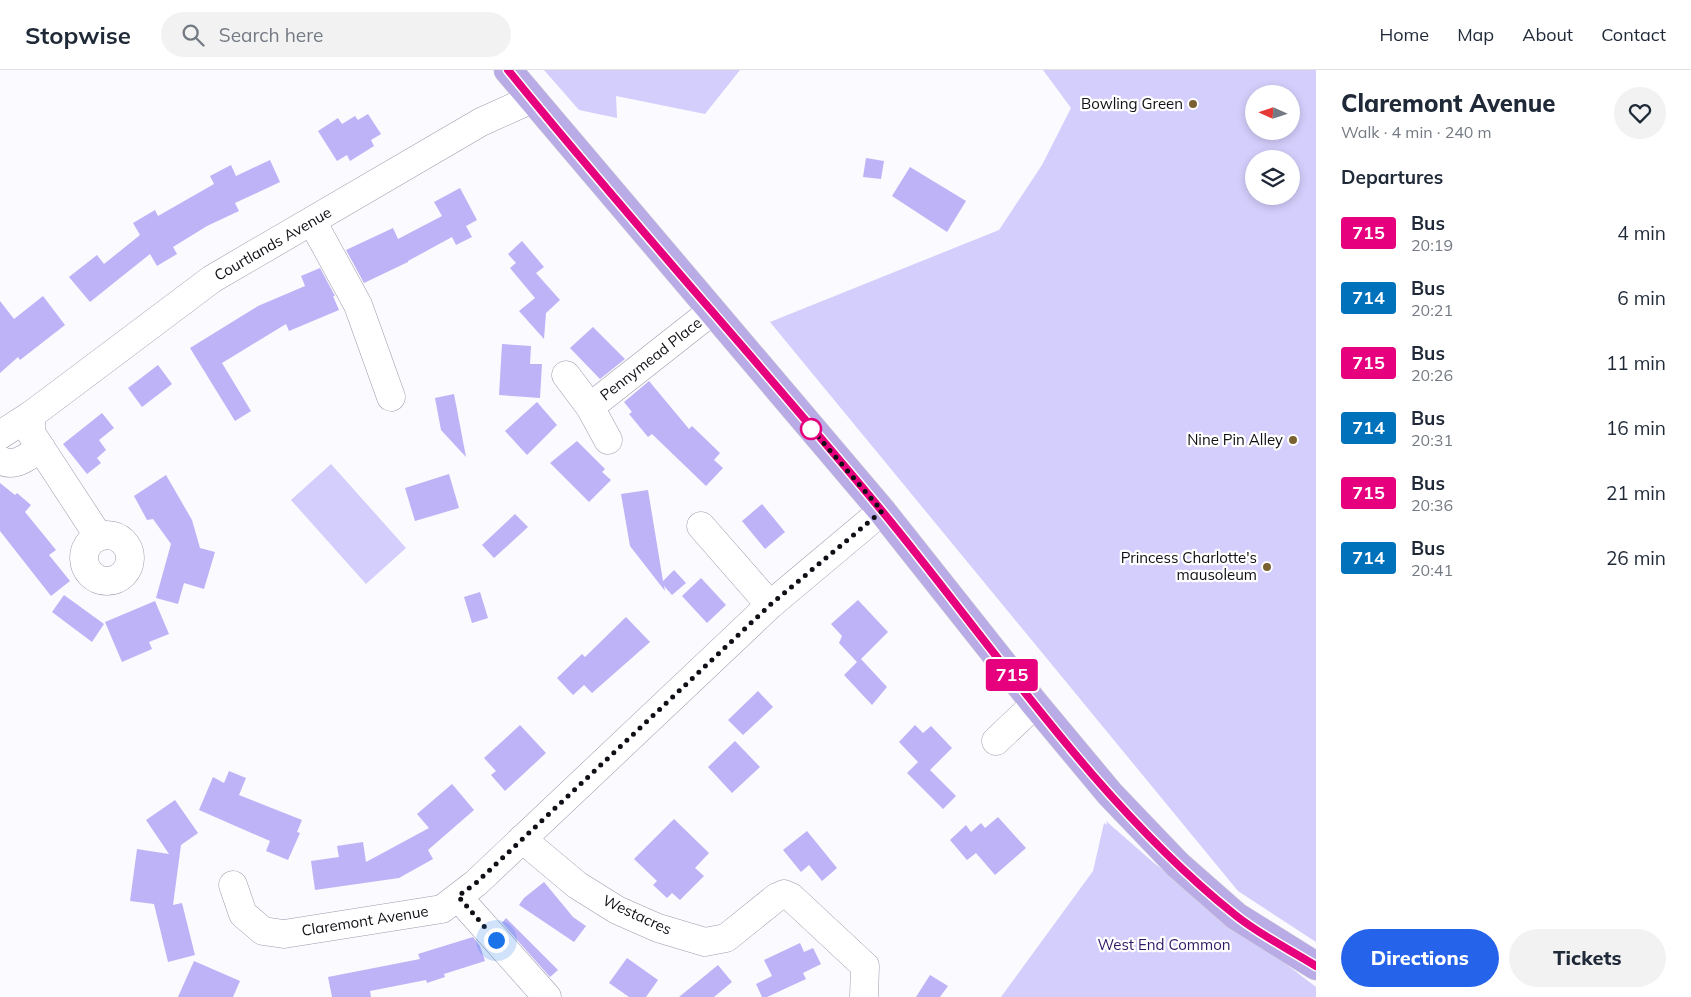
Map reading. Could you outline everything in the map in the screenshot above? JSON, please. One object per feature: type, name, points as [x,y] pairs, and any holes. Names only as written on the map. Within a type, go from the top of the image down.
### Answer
[{"type":"main road","points":[[508,70],[882,511],[1034,704],[1110,794],[1178,865],[1236,916],[1316,966]]},
{"type":"street","name":"Courtlands Avenue","points":[[0,434],[31,415],[212,279],[482,122],[532,99]]},
{"type":"street","points":[[312,221],[358,305],[391,397]]},
{"type":"street","name":"Pennymead Place","points":[[590,407],[712,311]]},
{"type":"street","name":"Pennymead Place","points":[[566,375],[590,407],[608,440]]},
{"type":"street","points":[[31,415],[32,433],[99,536]]},
{"type":"street","points":[[0,460],[6,463],[16,463],[41,448]]},
{"type":"street","name":"Claremont Avenue","points":[[233,885],[243,914],[263,931],[284,934],[442,909],[476,883],[770,605],[882,511]]},
{"type":"street","points":[[700,526],[770,605]]},
{"type":"street","points":[[996,742],[1034,704]]},
{"type":"street","name":"Westacres","points":[[522,839],[577,885],[617,910],[658,928],[705,942],[726,938],[777,897],[784,894],[791,897],[811,913],[865,966],[864,997]]},
{"type":"street","points":[[458,896],[547,997]]},
{"type":"green space","points":[[544,70],[740,70],[705,114],[616,96],[617,118],[579,110]]},
{"type":"green space","points":[[1043,70],[1316,70],[1316,942],[1238,891],[770,322],[999,230],[1042,165],[1071,108]]},
{"type":"green space","points":[[331,464],[406,548],[366,584],[291,500]]},
{"type":"green space","name":"West End Common","points":[[1106,821],[1154,863],[1316,987],[1316,997],[1001,997],[1093,871],[1104,823],[1107,825]]},
{"type":"building","points":[[368,114],[381,134],[371,140],[374,146],[350,161],[347,155],[337,161],[318,131],[338,118],[342,124],[355,116],[358,120]]},
{"type":"building","points":[[866,158],[884,161],[881,179],[863,177]]},
{"type":"building","points":[[270,160],[280,182],[235,203],[239,211],[207,226],[173,247],[177,254],[157,266],[150,254],[90,302],[69,277],[97,255],[104,264],[140,235],[133,223],[155,210],[158,216],[214,184],[210,176],[231,165],[236,176]]},
{"type":"building","points":[[910,167],[966,201],[947,232],[892,196]]},
{"type":"building","points":[[460,188],[477,220],[466,226],[472,237],[456,245],[452,237],[408,262],[364,283],[346,250],[393,228],[398,239],[442,216],[434,202]]},
{"type":"building","points":[[522,241],[544,267],[536,273],[560,300],[546,313],[544,339],[519,311],[535,298],[510,268],[516,263],[508,254]]},
{"type":"building","points":[[320,268],[335,296],[333,296],[339,310],[289,331],[286,324],[222,363],[251,411],[235,421],[190,348],[258,306],[305,286],[301,276]]},
{"type":"building","points":[[43,296],[65,325],[20,360],[18,357],[0,373],[0,301],[14,319]]},
{"type":"building","points":[[593,327],[625,359],[600,379],[570,348]]},
{"type":"building","points":[[502,344],[531,346],[530,364],[542,364],[540,398],[499,395]]},
{"type":"building","points":[[158,365],[172,384],[142,407],[128,388]]},
{"type":"building","points":[[649,381],[689,429],[692,426],[720,453],[714,460],[723,468],[706,486],[652,434],[648,437],[629,414],[632,412],[624,402]]},
{"type":"building","points":[[454,394],[466,457],[441,430],[435,398]]},
{"type":"building","points":[[537,402],[557,425],[527,455],[505,431]]},
{"type":"building","points":[[102,413],[114,428],[99,440],[106,450],[97,458],[101,463],[87,474],[63,444]]},
{"type":"building","points":[[577,441],[605,469],[602,472],[611,480],[589,502],[550,463]]},
{"type":"building","points":[[449,474],[459,508],[415,521],[405,488]]},
{"type":"building","points":[[166,475],[192,520],[200,548],[215,552],[204,589],[184,583],[178,604],[156,598],[171,544],[153,519],[147,520],[134,496]]},
{"type":"building","points":[[0,483],[15,495],[17,493],[31,505],[25,512],[56,550],[49,555],[70,581],[51,596],[0,531]]},
{"type":"building","points":[[648,490],[663,581],[674,570],[686,583],[672,595],[664,586],[665,591],[630,546],[621,494]]},
{"type":"building","points":[[762,504],[785,532],[765,549],[742,521]]},
{"type":"building","points":[[515,514],[528,527],[494,558],[482,545]]},
{"type":"building","points":[[701,578],[726,605],[707,623],[682,596]]},
{"type":"building","points":[[480,592],[488,618],[472,623],[464,597]]},
{"type":"building","points":[[64,595],[104,624],[92,642],[52,612]]},
{"type":"building","points":[[858,600],[888,632],[861,659],[887,687],[872,705],[844,675],[857,662],[839,643],[842,636],[831,624]]},
{"type":"building","points":[[155,601],[169,634],[149,642],[152,649],[122,662],[105,622]]},
{"type":"building","points":[[626,617],[650,642],[592,693],[584,685],[573,695],[557,678],[582,654],[585,657]]},
{"type":"building","points":[[758,691],[773,707],[743,735],[728,720]]},
{"type":"building","points":[[520,725],[546,753],[505,791],[491,775],[496,771],[484,758]]},
{"type":"building","points":[[915,725],[923,733],[931,726],[952,748],[930,770],[956,796],[943,809],[907,773],[918,762],[899,742]]},
{"type":"building","points":[[735,741],[760,767],[732,793],[708,767]]},
{"type":"building","points":[[229,771],[246,778],[239,795],[302,820],[297,832],[300,833],[288,860],[266,851],[270,841],[199,810],[213,777],[224,783]]},
{"type":"building","points":[[452,784],[474,810],[428,850],[433,859],[399,878],[315,890],[311,861],[339,857],[337,846],[363,842],[366,862],[429,828],[417,814]]},
{"type":"building","points":[[175,800],[198,833],[181,845],[173,905],[182,903],[195,955],[168,962],[154,904],[130,901],[137,849],[169,854],[146,820]]},
{"type":"building","points":[[998,817],[1026,848],[995,875],[976,853],[967,860],[950,840],[966,825],[971,832],[981,823],[985,828]]},
{"type":"building","points":[[674,819],[709,853],[695,868],[704,876],[680,900],[672,893],[667,898],[653,885],[657,881],[634,859]]},
{"type":"building","points":[[807,831],[837,868],[822,881],[809,865],[801,872],[783,850]]},
{"type":"building","points":[[544,882],[573,917],[586,926],[574,942],[519,905],[524,898]]},
{"type":"building","points":[[506,918],[558,970],[550,977],[502,923]]},
{"type":"building","points":[[473,937],[480,946],[485,961],[444,974],[445,977],[427,983],[426,980],[370,991],[371,997],[332,997],[328,977],[420,959],[418,954]]},
{"type":"building","points":[[800,943],[804,952],[813,948],[821,964],[803,973],[806,979],[767,997],[762,997],[756,984],[772,976],[764,960]]},
{"type":"building","points":[[627,958],[658,980],[646,997],[629,997],[609,983]]},
{"type":"building","points":[[194,961],[240,981],[233,997],[178,997]]},
{"type":"building","points":[[718,965],[732,982],[714,997],[679,997]]},
{"type":"building","points":[[930,975],[948,986],[940,997],[916,997]]},
{"type":"bus line","name":"715","points":[[508,70],[882,511],[1034,704],[1110,794],[1178,865],[1236,916],[1316,966]]},
{"type":"place","name":"Bowling Green","points":[[1193,104]]},
{"type":"place","name":"Nine Pin Alley","points":[[1293,440]]},
{"type":"place","name":"Princess Charlotte's mausoleum","points":[[1267,567]]},
{"type":"route","points":[[496,940],[458,896],[476,883],[770,605],[882,511],[809,426],[811,429]]}]
